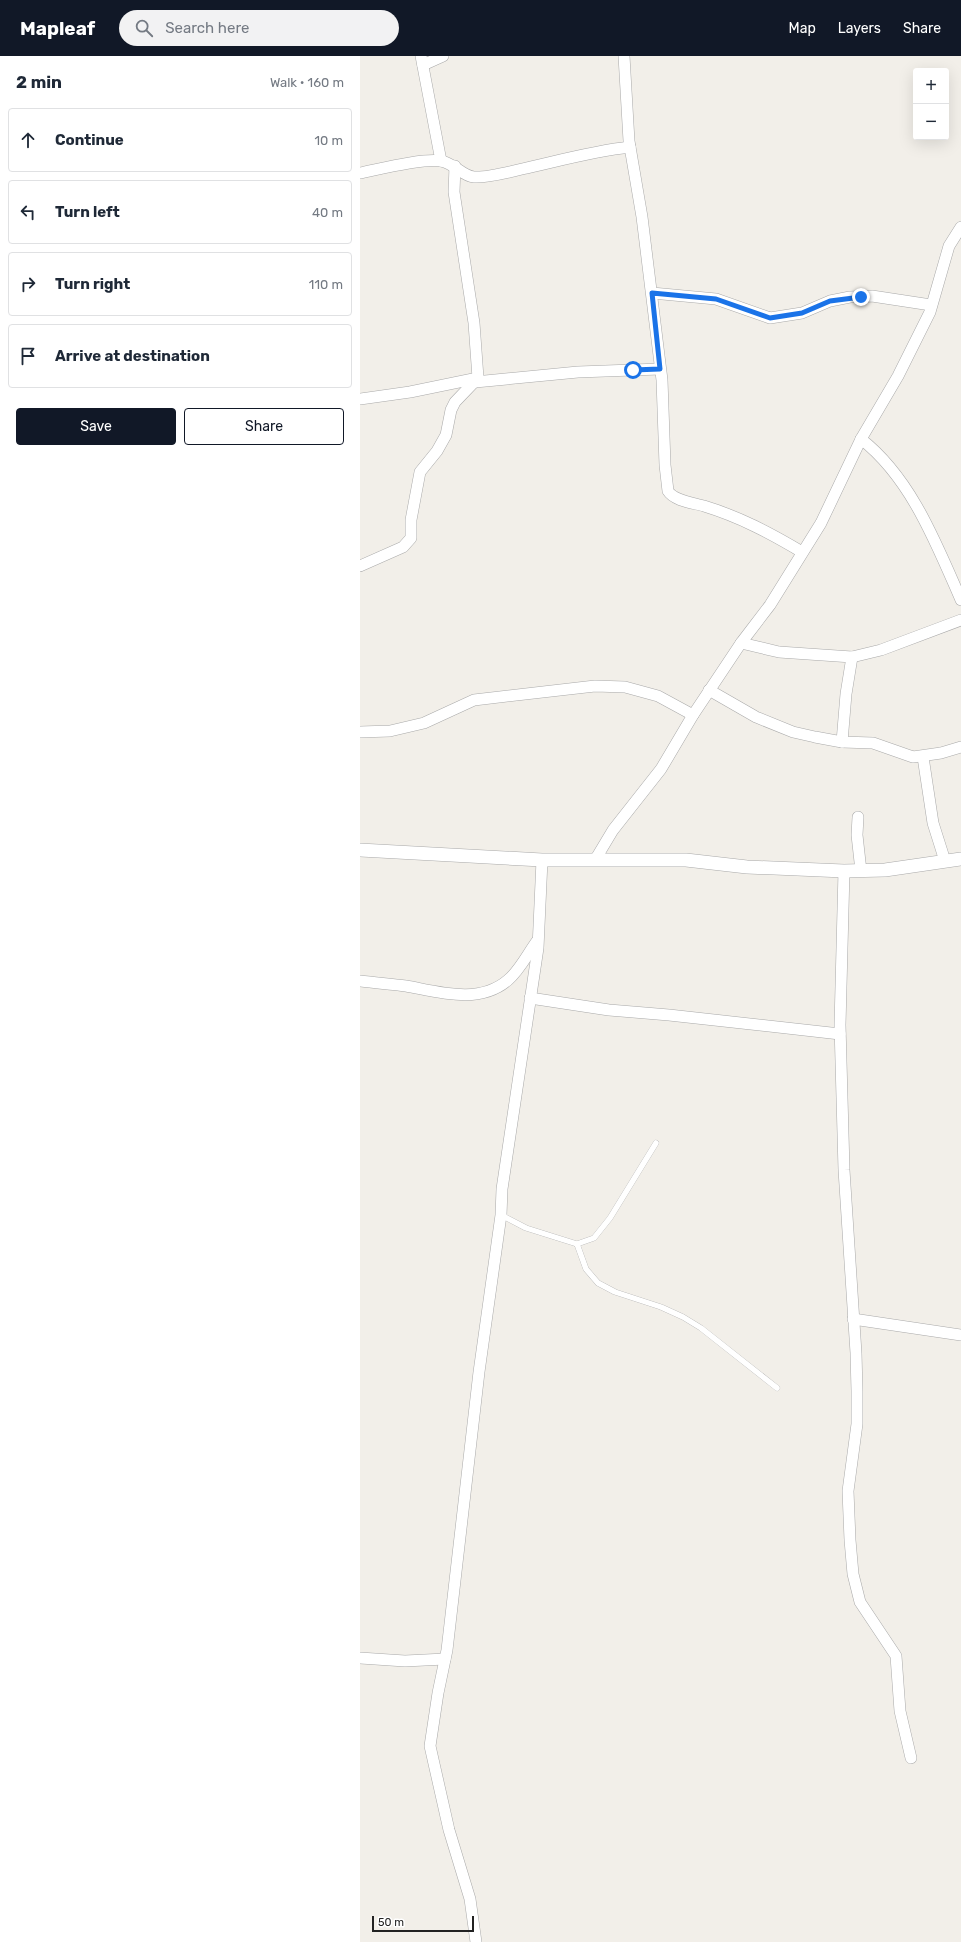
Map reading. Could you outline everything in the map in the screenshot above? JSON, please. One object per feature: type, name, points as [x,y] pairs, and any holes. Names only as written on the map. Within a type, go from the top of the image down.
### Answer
[{"type":"street","points":[[441,161],[422,60],[443,56]]},
{"type":"street","points":[[624,56],[630,147],[642,217],[660,369],[666,480],[669,494],[761,528],[802,552]]},
{"type":"street","points":[[360,173],[425,161],[441,161],[455,166],[467,175],[474,177],[509,172],[601,150],[630,147]]},
{"type":"street","points":[[360,566],[403,547],[411,538],[411,520],[420,472],[437,451],[446,436],[451,410],[456,402],[477,380],[474,316],[454,192],[455,166]]},
{"type":"street","points":[[595,860],[613,830],[661,769],[709,690],[741,643],[770,605],[821,523],[861,439],[898,376],[930,312],[949,246],[961,226]]},
{"type":"street","points":[[652,293],[716,299],[770,318],[802,313],[830,301],[850,297],[872,296],[931,305]]},
{"type":"street","points":[[360,399],[477,380],[578,372],[660,369]]},
{"type":"street","points":[[861,439],[879,453],[900,480],[923,519],[961,600]]},
{"type":"street","points":[[741,643],[779,652],[852,657],[881,650],[961,620]]},
{"type":"street","points":[[842,742],[846,694],[852,657]]},
{"type":"street","points":[[360,732],[390,731],[424,723],[474,700],[595,686],[625,687],[658,696],[693,715]]},
{"type":"street","points":[[709,690],[756,717],[793,732],[842,742],[873,743],[913,757],[923,757],[961,747]]},
{"type":"street","points":[[923,757],[933,823],[945,861]]},
{"type":"street","points":[[858,817],[857,835],[861,871]]},
{"type":"street","points":[[360,850],[542,860],[686,860],[747,867],[844,871],[885,870],[961,859]]},
{"type":"street","points":[[476,1942],[470,1899],[449,1830],[430,1746],[445,1660],[479,1372],[501,1215],[502,1189],[538,939],[542,860]]},
{"type":"street","points":[[844,871],[840,1034],[844,1170],[856,1353],[857,1424],[848,1491],[853,1574],[860,1602],[896,1656],[900,1711],[911,1758]]},
{"type":"street","points":[[360,982],[404,986],[442,994],[468,994],[484,992],[509,979],[538,939]]},
{"type":"street","points":[[530,998],[609,1010],[669,1015],[840,1034]]},
{"type":"street","points":[[853,1319],[961,1335]]},
{"type":"street","points":[[360,1658],[405,1661],[445,1660]]},
{"type":"lane","points":[[501,1215],[526,1228],[577,1244],[594,1238],[610,1218],[656,1143]]},
{"type":"lane","points":[[577,1244],[586,1269],[598,1283],[615,1292],[661,1306],[683,1317],[701,1328],[777,1388]]},
{"type":"route","points":[[633,370],[660,369],[652,293],[716,299],[770,318],[802,313],[830,301],[850,297],[861,297]]}]
